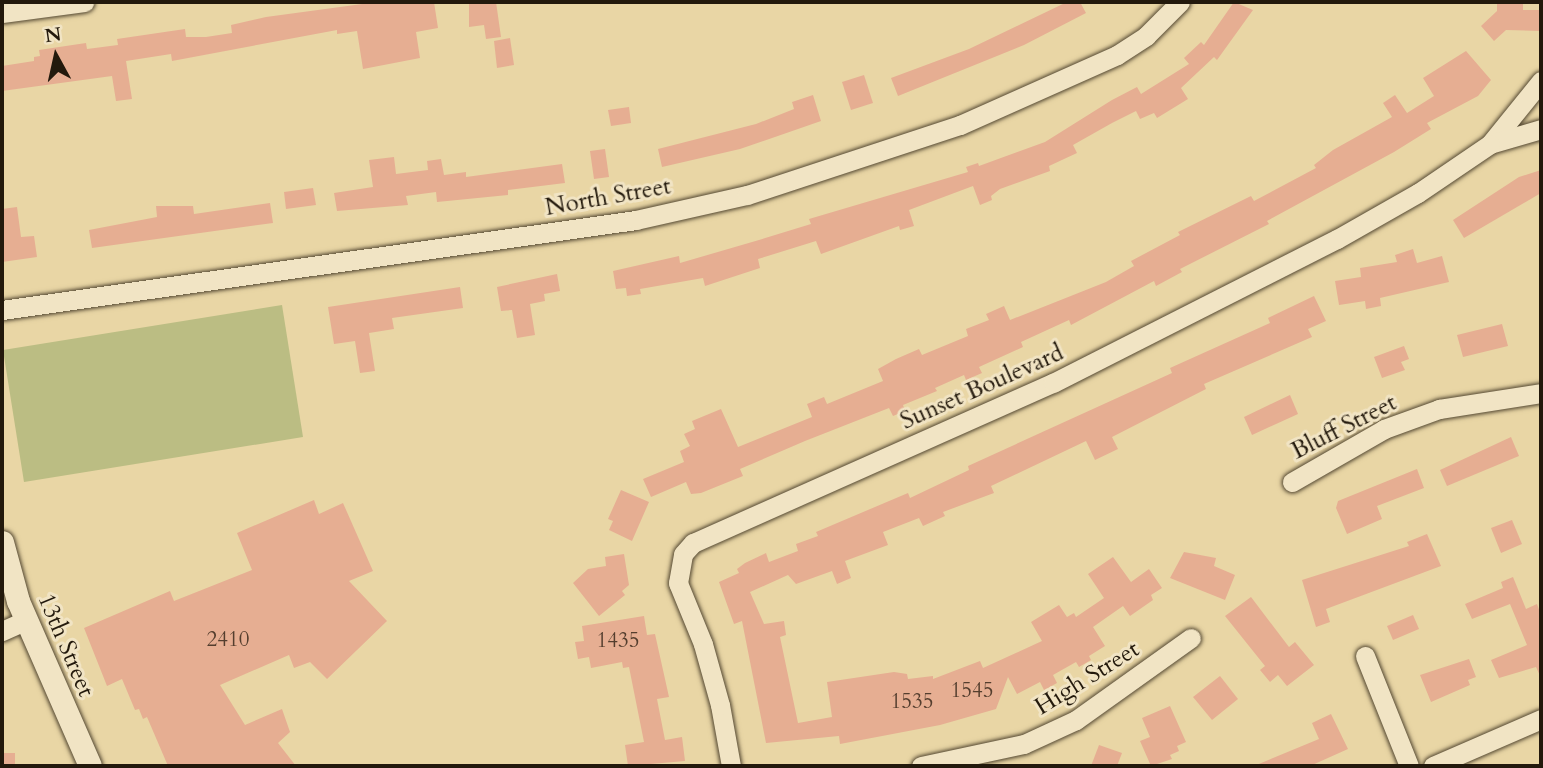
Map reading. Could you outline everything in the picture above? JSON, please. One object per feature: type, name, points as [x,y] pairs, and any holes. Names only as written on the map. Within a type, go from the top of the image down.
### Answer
[{"type":"street","points":[[2,13],[85,2]]},
{"type":"street","name":"North Street","points":[[2,310],[623,222],[747,195],[960,125],[1117,55],[1146,36],[1180,2]]},
{"type":"street","name":"Sunset Boulevard","points":[[730,766],[720,705],[703,644],[678,583],[683,554],[693,543],[1066,377],[1337,239],[1418,193],[1490,144],[1541,81]]},
{"type":"street","name":"Sunset Boulevard","points":[[1490,144],[1541,129]]},
{"type":"street","name":"Bluff Street","points":[[1292,482],[1384,429],[1439,409],[1541,393]]},
{"type":"street","name":"13th Street","points":[[2,542],[27,620],[90,766]]},
{"type":"street","points":[[2,631],[27,620]]},
{"type":"street","name":"High Street","points":[[921,766],[1024,744],[1076,720],[1191,639]]},
{"type":"street","points":[[1365,656],[1409,766]]},
{"type":"street","points":[[1433,766],[1541,719]]},
{"type":"green space","points":[[282,305],[303,437],[24,482],[3,350]]},
{"type":"building","points":[[377,2],[434,2],[438,28],[416,32],[420,58],[363,69],[357,31],[337,34],[337,30],[172,61],[171,54],[126,61],[132,99],[116,101],[112,76],[2,91],[2,66],[34,61],[34,57],[40,56],[39,50],[86,43],[87,49],[118,45],[117,39],[185,29],[186,37],[206,37],[232,33],[231,25],[266,17]]},
{"type":"building","points":[[469,2],[496,2],[501,37],[486,39],[484,25],[469,27]]},
{"type":"building","points":[[1067,2],[1080,2],[1086,13],[1024,45],[898,96],[891,78],[969,49]]},
{"type":"building","points":[[1234,2],[1253,10],[1217,60],[1214,57],[1181,88],[1188,99],[1157,118],[1154,113],[1140,119],[1136,111],[1112,123],[1073,145],[1077,153],[1049,166],[1050,171],[1000,189],[991,196],[992,200],[980,205],[973,186],[909,210],[914,226],[900,230],[899,226],[821,254],[816,241],[758,259],[760,268],[705,286],[703,278],[640,289],[641,294],[627,296],[626,288],[616,289],[613,271],[679,256],[680,263],[759,240],[811,224],[809,219],[968,172],[966,167],[978,163],[979,166],[1045,142],[1112,100],[1137,87],[1141,94],[1189,64],[1184,58],[1201,42],[1204,45]]},
{"type":"building","points":[[1497,2],[1523,2],[1523,10],[1541,10],[1541,31],[1506,30],[1494,41],[1481,26],[1497,11]]},
{"type":"building","points":[[510,38],[514,65],[497,68],[494,41]]},
{"type":"building","points":[[1466,51],[1491,80],[1478,96],[1427,123],[1431,129],[1394,152],[1267,221],[1269,224],[1180,269],[1182,272],[1156,286],[1154,281],[1071,325],[1069,320],[1021,342],[1023,347],[979,367],[982,373],[966,380],[964,375],[935,388],[937,391],[903,405],[905,411],[893,416],[889,408],[805,441],[740,469],[743,476],[701,493],[691,494],[686,482],[651,497],[643,479],[684,462],[680,451],[690,446],[684,434],[695,429],[692,421],[721,409],[738,447],[812,417],[807,404],[824,397],[827,404],[883,381],[878,369],[896,359],[919,349],[922,355],[968,336],[966,329],[989,320],[986,314],[1004,306],[1010,320],[1106,282],[1134,266],[1131,261],[1180,235],[1178,232],[1251,196],[1254,201],[1316,168],[1314,165],[1333,150],[1392,117],[1383,103],[1395,95],[1407,113],[1434,96],[1423,78]]},
{"type":"building","points":[[864,75],[873,103],[851,110],[842,82]]},
{"type":"building","points":[[813,95],[821,121],[740,149],[662,167],[658,149],[756,124],[794,109],[792,102]]},
{"type":"building","points":[[629,107],[631,123],[611,126],[608,110]]},
{"type":"building","points":[[605,149],[609,177],[594,179],[590,151]]},
{"type":"building","points":[[394,157],[396,174],[428,170],[427,161],[441,159],[444,175],[466,172],[466,177],[562,164],[565,183],[508,190],[508,195],[437,202],[436,192],[406,196],[408,205],[337,211],[334,193],[373,187],[369,160]]},
{"type":"building","points":[[1541,170],[1541,193],[1464,238],[1453,220],[1519,177]]},
{"type":"building","points":[[313,188],[316,205],[286,209],[284,192]]},
{"type":"building","points":[[270,203],[273,223],[92,248],[89,230],[157,217],[156,206],[193,206],[194,214]]},
{"type":"building","points":[[17,207],[21,237],[34,236],[37,257],[2,262],[2,209]]},
{"type":"building","points":[[1413,249],[1417,263],[1442,256],[1449,282],[1380,298],[1381,306],[1366,309],[1365,301],[1339,305],[1335,281],[1361,277],[1360,268],[1397,262],[1395,255]]},
{"type":"building","points":[[557,274],[560,291],[544,294],[545,301],[530,304],[535,335],[517,338],[512,310],[501,311],[497,287]]},
{"type":"building","points":[[460,287],[463,308],[392,318],[394,329],[369,333],[375,371],[360,373],[355,341],[334,344],[328,307]]},
{"type":"building","points":[[1314,296],[1326,321],[1308,329],[1312,337],[1204,384],[1206,389],[1112,437],[1118,449],[1095,460],[1086,441],[991,486],[994,493],[943,512],[945,516],[923,526],[919,518],[883,532],[888,545],[845,561],[851,578],[837,584],[832,571],[796,584],[788,575],[750,592],[764,624],[784,621],[786,635],[780,637],[798,723],[832,717],[827,682],[894,672],[907,674],[908,679],[933,676],[933,679],[980,661],[983,668],[1042,641],[1031,622],[1059,605],[1067,617],[1074,613],[1076,617],[1104,598],[1088,574],[1113,557],[1131,582],[1149,569],[1162,588],[1151,595],[1153,600],[1130,616],[1123,606],[1093,627],[1105,646],[1089,656],[1091,660],[1079,667],[1076,662],[1053,675],[1057,683],[1044,690],[1040,682],[1017,694],[1008,677],[996,709],[940,725],[840,744],[839,736],[766,743],[742,621],[734,624],[719,582],[739,573],[737,569],[745,563],[766,553],[769,562],[798,551],[796,544],[818,536],[816,532],[908,493],[910,498],[969,470],[968,466],[1172,373],[1170,368],[1270,323],[1268,318]]},
{"type":"building","points":[[1502,324],[1508,346],[1463,357],[1457,335]]},
{"type":"building","points":[[1404,346],[1409,359],[1401,362],[1405,370],[1382,378],[1374,357]]},
{"type":"building","points":[[1290,395],[1298,414],[1252,435],[1244,417]]},
{"type":"building","points":[[1511,437],[1519,456],[1447,486],[1440,470]]},
{"type":"building","points":[[1417,469],[1424,488],[1377,506],[1382,519],[1347,534],[1336,508],[1338,501]]},
{"type":"building","points":[[621,490],[649,502],[632,541],[609,530],[613,521],[608,519]]},
{"type":"building","points":[[314,500],[319,514],[343,503],[373,571],[349,581],[387,621],[327,679],[310,662],[294,668],[289,655],[220,685],[245,725],[282,709],[290,732],[278,743],[296,766],[168,766],[147,717],[143,719],[139,709],[135,710],[122,679],[107,686],[84,628],[170,591],[174,601],[252,570],[237,533]]},
{"type":"building","points":[[1512,520],[1522,544],[1501,553],[1491,528]]},
{"type":"building","points":[[1427,534],[1441,566],[1326,609],[1330,622],[1316,627],[1302,580],[1409,546],[1407,542]]},
{"type":"building","points":[[1184,552],[1216,558],[1214,566],[1235,575],[1225,600],[1170,578]]},
{"type":"building","points":[[624,554],[629,585],[622,591],[625,595],[599,616],[573,583],[588,569],[606,566],[605,557]]},
{"type":"building","points":[[1513,577],[1526,609],[1537,604],[1541,615],[1541,678],[1536,667],[1499,678],[1491,660],[1527,645],[1510,604],[1472,619],[1465,604],[1503,588],[1501,582]]},
{"type":"building","points":[[1251,597],[1289,647],[1295,642],[1314,665],[1287,686],[1278,675],[1270,682],[1260,670],[1265,666],[1225,616]]},
{"type":"building","points":[[1413,615],[1419,629],[1393,640],[1387,626]]},
{"type":"building","points":[[644,616],[647,635],[655,634],[669,697],[657,699],[665,740],[682,737],[685,761],[628,766],[625,745],[644,742],[629,667],[623,668],[622,662],[591,668],[589,657],[578,659],[575,642],[584,641],[582,626]]},
{"type":"building","points":[[1469,659],[1476,677],[1468,680],[1470,685],[1431,702],[1420,675]]},
{"type":"building","points":[[1220,676],[1238,699],[1212,720],[1193,697]]},
{"type":"building","points":[[1170,706],[1186,742],[1177,746],[1179,751],[1170,755],[1172,759],[1151,766],[1140,741],[1150,737],[1142,718]]},
{"type":"building","points":[[1331,714],[1348,749],[1310,766],[1254,766],[1319,739],[1312,723]]},
{"type":"building","points":[[1099,745],[1122,753],[1117,766],[1091,766]]},
{"type":"building","points":[[2,753],[15,753],[15,766],[4,766]]}]
